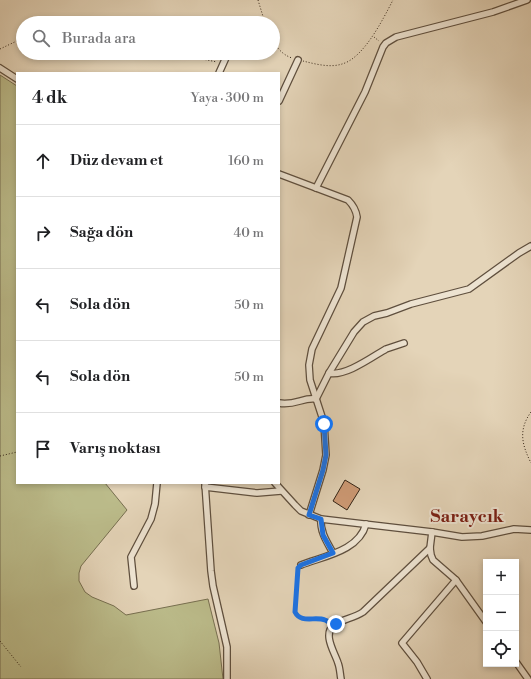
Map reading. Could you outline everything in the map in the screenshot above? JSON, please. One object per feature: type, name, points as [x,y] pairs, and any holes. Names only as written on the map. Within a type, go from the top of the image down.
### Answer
[{"type":"street","points":[[316,188],[364,92],[385,44],[396,37],[493,12],[527,0]]},
{"type":"street","points":[[219,72],[225,60]]},
{"type":"street","points":[[280,98],[298,60]]},
{"type":"street","points":[[0,68],[16,78]]},
{"type":"street","points":[[280,174],[348,200],[353,204],[357,217],[341,288],[312,349],[309,365],[310,380],[324,424],[326,455],[323,470],[309,515]]},
{"type":"street","points":[[316,399],[329,373],[354,332],[363,322],[374,316],[387,314],[411,304],[469,289],[531,246]]},
{"type":"street","points":[[329,373],[339,374],[375,357],[390,348],[404,343]]},
{"type":"street","points":[[280,403],[292,404],[309,399],[316,399]]},
{"type":"street","points":[[134,586],[131,556],[151,519],[155,504],[157,484]]},
{"type":"street","points":[[276,484],[295,505],[309,515],[321,519],[432,532],[451,536],[471,537],[514,529],[531,530]]},
{"type":"street","points":[[227,679],[227,647],[211,571],[205,485],[258,493],[281,491]]},
{"type":"street","points":[[321,519],[323,535],[333,553]]},
{"type":"street","points":[[301,565],[350,547],[361,536],[366,524]]},
{"type":"street","points":[[432,532],[430,555],[433,560],[456,580],[483,618]]},
{"type":"street","points":[[341,679],[339,665],[329,638],[333,626],[363,612],[430,548]]},
{"type":"street","points":[[427,679],[417,662],[402,643],[456,580]]},
{"type":"street","points":[[519,666],[528,679]]},
{"type":"path","points":[[258,0],[263,16]]},
{"type":"path","points":[[280,52],[287,57],[298,60],[329,66],[343,64],[352,59],[373,37],[393,0]]},
{"type":"path","points":[[373,37],[385,44]]},
{"type":"path","points":[[0,48],[16,41]]},
{"type":"path","points":[[205,60],[223,64]]},
{"type":"path","points":[[531,412],[527,418],[523,430],[522,440],[524,449],[531,463]]},
{"type":"path","points":[[0,456],[16,452]]},
{"type":"path","points":[[301,565],[297,571],[296,614],[302,619],[325,620],[333,626]]},
{"type":"path","points":[[0,641],[21,667]]},
{"type":"green space","points":[[0,75],[16,85],[16,484],[106,484],[127,510],[81,566],[79,581],[85,592],[92,597],[114,606],[126,615],[208,599],[219,643],[223,679],[0,679]]},
{"type":"building","points":[[345,480],[360,489],[347,510],[333,501]]},
{"type":"district","name":"Saraycık","points":[[467,516]]},
{"type":"route","points":[[324,424],[326,455],[323,470],[309,515],[321,519],[323,535],[333,553],[301,565],[298,568],[295,612],[302,619],[321,619],[329,622],[333,626],[336,624]]}]
